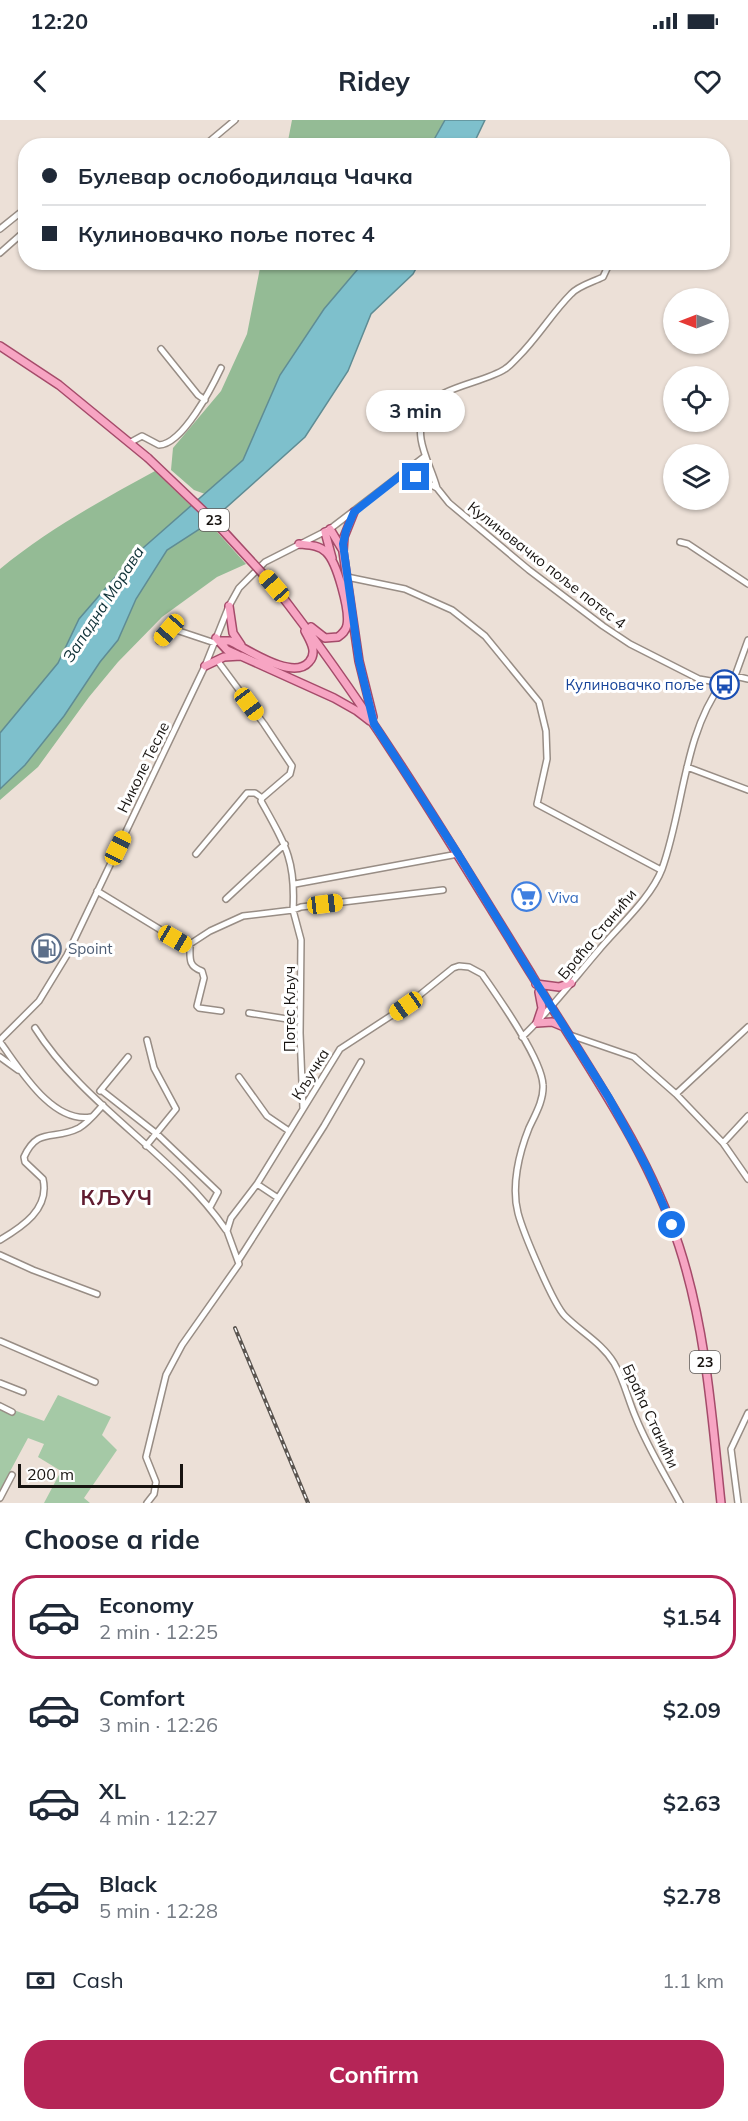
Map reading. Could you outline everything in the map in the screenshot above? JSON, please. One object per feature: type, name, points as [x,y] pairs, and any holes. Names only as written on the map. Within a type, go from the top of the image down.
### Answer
[{"type":"main road","name":"23","points":[[0,346],[59,385],[131,442],[207,513],[274,586],[348,684],[458,854],[631,1136],[672,1225],[684,1260],[698,1318],[721,1503]]},
{"type":"main road","points":[[354,512],[344,537],[344,552],[359,661],[374,724]]},
{"type":"main road","points":[[327,530],[344,552]]},
{"type":"main road","points":[[327,530],[332,561]]},
{"type":"main road","points":[[299,544],[320,548],[329,555],[346,605],[347,618],[346,629],[338,637],[327,639],[303,623]]},
{"type":"main road","points":[[229,606],[233,633],[243,647]]},
{"type":"main road","points":[[217,641],[230,641],[284,668],[302,667],[311,660],[313,650],[303,623]]},
{"type":"main road","points":[[217,641],[227,650],[334,698],[374,724]]},
{"type":"main road","points":[[205,666],[227,656],[241,656]]},
{"type":"main road","points":[[565,1027],[552,1022],[537,1023],[542,1008],[536,984],[559,987],[571,983]]},
{"type":"street","points":[[214,138],[235,120]]},
{"type":"street","points":[[0,229],[18,214]]},
{"type":"street","points":[[0,253],[18,237]]},
{"type":"street","name":"Кулиновачко поље потес 4","points":[[437,488],[428,460],[424,457],[421,438],[422,417],[426,407],[447,393],[507,368],[530,345],[572,292],[603,277],[606,270]]},
{"type":"street","points":[[161,349],[198,395],[205,400]]},
{"type":"street","points":[[131,442],[142,436],[159,445],[169,443],[205,400],[222,368]]},
{"type":"street","points":[[299,544],[327,530],[354,512],[424,457]]},
{"type":"street","name":"Кулиновачко поље потес 4","points":[[401,475],[416,477],[437,488],[456,510],[529,570],[630,644],[689,675],[722,683]]},
{"type":"street","points":[[681,542],[688,544],[748,584]]},
{"type":"street","name":"Николе Тесле","points":[[0,1041],[24,1018],[50,986],[67,955],[217,641],[229,606],[239,588],[265,562],[299,544]]},
{"type":"street","points":[[347,577],[405,589],[452,610],[485,636],[539,702],[546,731],[547,759],[537,804],[661,870]]},
{"type":"street","points":[[159,641],[169,630],[173,629],[217,641]]},
{"type":"street","points":[[735,676],[748,640]]},
{"type":"street","points":[[196,854],[248,794],[255,793],[262,798],[290,774],[292,766],[217,660]]},
{"type":"street","points":[[722,683],[735,676],[748,679]]},
{"type":"street","name":"Браћа Станићи","points":[[680,1503],[644,1436],[613,1361],[591,1337],[564,1315],[555,1303],[518,1214],[516,1195],[520,1158],[543,1095],[541,1072],[522,1037],[551,1007],[655,884],[673,833],[691,752],[703,718],[715,692],[722,683]]},
{"type":"street","points":[[687,767],[748,790]]},
{"type":"street","name":"Потес Кључ","points":[[262,798],[261,801],[285,844],[295,884],[293,910],[301,940],[300,1021],[303,1109]]},
{"type":"street","points":[[225,900],[285,844]]},
{"type":"street","points":[[295,884],[458,854]]},
{"type":"street","points":[[190,945],[210,931],[243,916],[443,890]]},
{"type":"street","points":[[97,891],[179,941],[190,945]]},
{"type":"street","points":[[190,945],[190,963],[202,971],[204,978],[197,1006],[221,1011]]},
{"type":"street","name":"Кључка","points":[[227,1231],[231,1218],[256,1184],[340,1049],[406,1006],[444,974],[459,966],[474,969],[482,974],[522,1037]]},
{"type":"street","points":[[249,1013],[300,1021]]},
{"type":"street","points":[[676,1094],[748,1027]]},
{"type":"street","points":[[35,1028],[59,1062],[210,1208],[227,1231],[238,1261]]},
{"type":"street","points":[[570,1035],[634,1057],[676,1094],[723,1143],[748,1179]]},
{"type":"street","points":[[146,1146],[176,1109],[154,1068],[147,1040]]},
{"type":"street","points":[[0,1041],[21,1071],[57,1108],[73,1117],[92,1117]]},
{"type":"street","points":[[0,1056],[10,1065]]},
{"type":"street","points":[[95,1097],[128,1057]]},
{"type":"street","points":[[0,1062],[21,1071]]},
{"type":"street","points":[[147,1503],[154,1494],[156,1482],[146,1462],[146,1456],[166,1375],[182,1345],[236,1270],[238,1261],[324,1126],[361,1062]]},
{"type":"street","points":[[239,1077],[267,1116],[289,1131]]},
{"type":"street","points":[[101,1090],[157,1134],[218,1192],[210,1208]]},
{"type":"street","points":[[0,1240],[26,1224],[43,1198],[43,1179],[25,1162],[24,1157],[33,1141],[39,1137],[74,1130],[86,1123],[103,1105]]},
{"type":"street","points":[[723,1143],[748,1116]]},
{"type":"street","points":[[73,1117],[76,1125],[74,1130]]},
{"type":"street","points":[[256,1184],[278,1198]]},
{"type":"street","points":[[0,1255],[97,1294]]},
{"type":"street","points":[[0,1341],[94,1382]]},
{"type":"street","points":[[0,1383],[23,1392]]},
{"type":"street","points":[[0,1406],[12,1412]]},
{"type":"street","points":[[738,1503],[731,1449],[748,1413]]},
{"type":"street","points":[[0,1498],[12,1475]]},
{"type":"green space","points":[[292,120],[445,120],[435,138],[289,138]]},
{"type":"green space","points":[[260,270],[357,270],[324,309],[280,375],[243,460],[205,494],[194,490],[171,470],[173,448],[221,391],[247,334]]},
{"type":"green space","points":[[155,471],[191,506],[143,548],[80,619],[58,663],[0,733],[0,569],[56,528]]},
{"type":"green space","points":[[209,523],[246,564],[217,577],[162,617],[118,662],[89,697],[38,767],[0,800],[0,789],[25,765],[64,716],[100,662],[118,640],[136,599],[167,550]]},
{"type":"green space","points":[[58,1395],[111,1417],[102,1435],[117,1450],[84,1498],[90,1503],[44,1503],[61,1471],[38,1457],[44,1444],[28,1438],[0,1490],[0,1405],[44,1421]]},
{"type":"water","points":[[445,120],[485,120],[476,138],[435,138]]},
{"type":"water","name":"Западна Морава","points":[[357,270],[415,270],[371,314],[348,371],[305,437],[209,523],[167,550],[136,599],[118,640],[100,662],[64,716],[25,765],[0,789],[0,733],[58,663],[79,619],[117,575],[143,548],[243,460],[280,375],[324,309]]},
{"type":"railway","points":[[235,1328],[308,1503]]},
{"type":"place","name":"Кулиновачко поље","points":[[725,684]]},
{"type":"place","name":"Viva","points":[[527,897]]},
{"type":"place","name":"Spoint","points":[[47,948]]},
{"type":"district","name":"КЉУЧ","points":[[117,1197]]},
{"type":"route","points":[[416,477],[401,475],[354,512],[344,537],[344,562],[359,661],[374,724],[414,783],[609,1098],[647,1168],[672,1225]]}]
